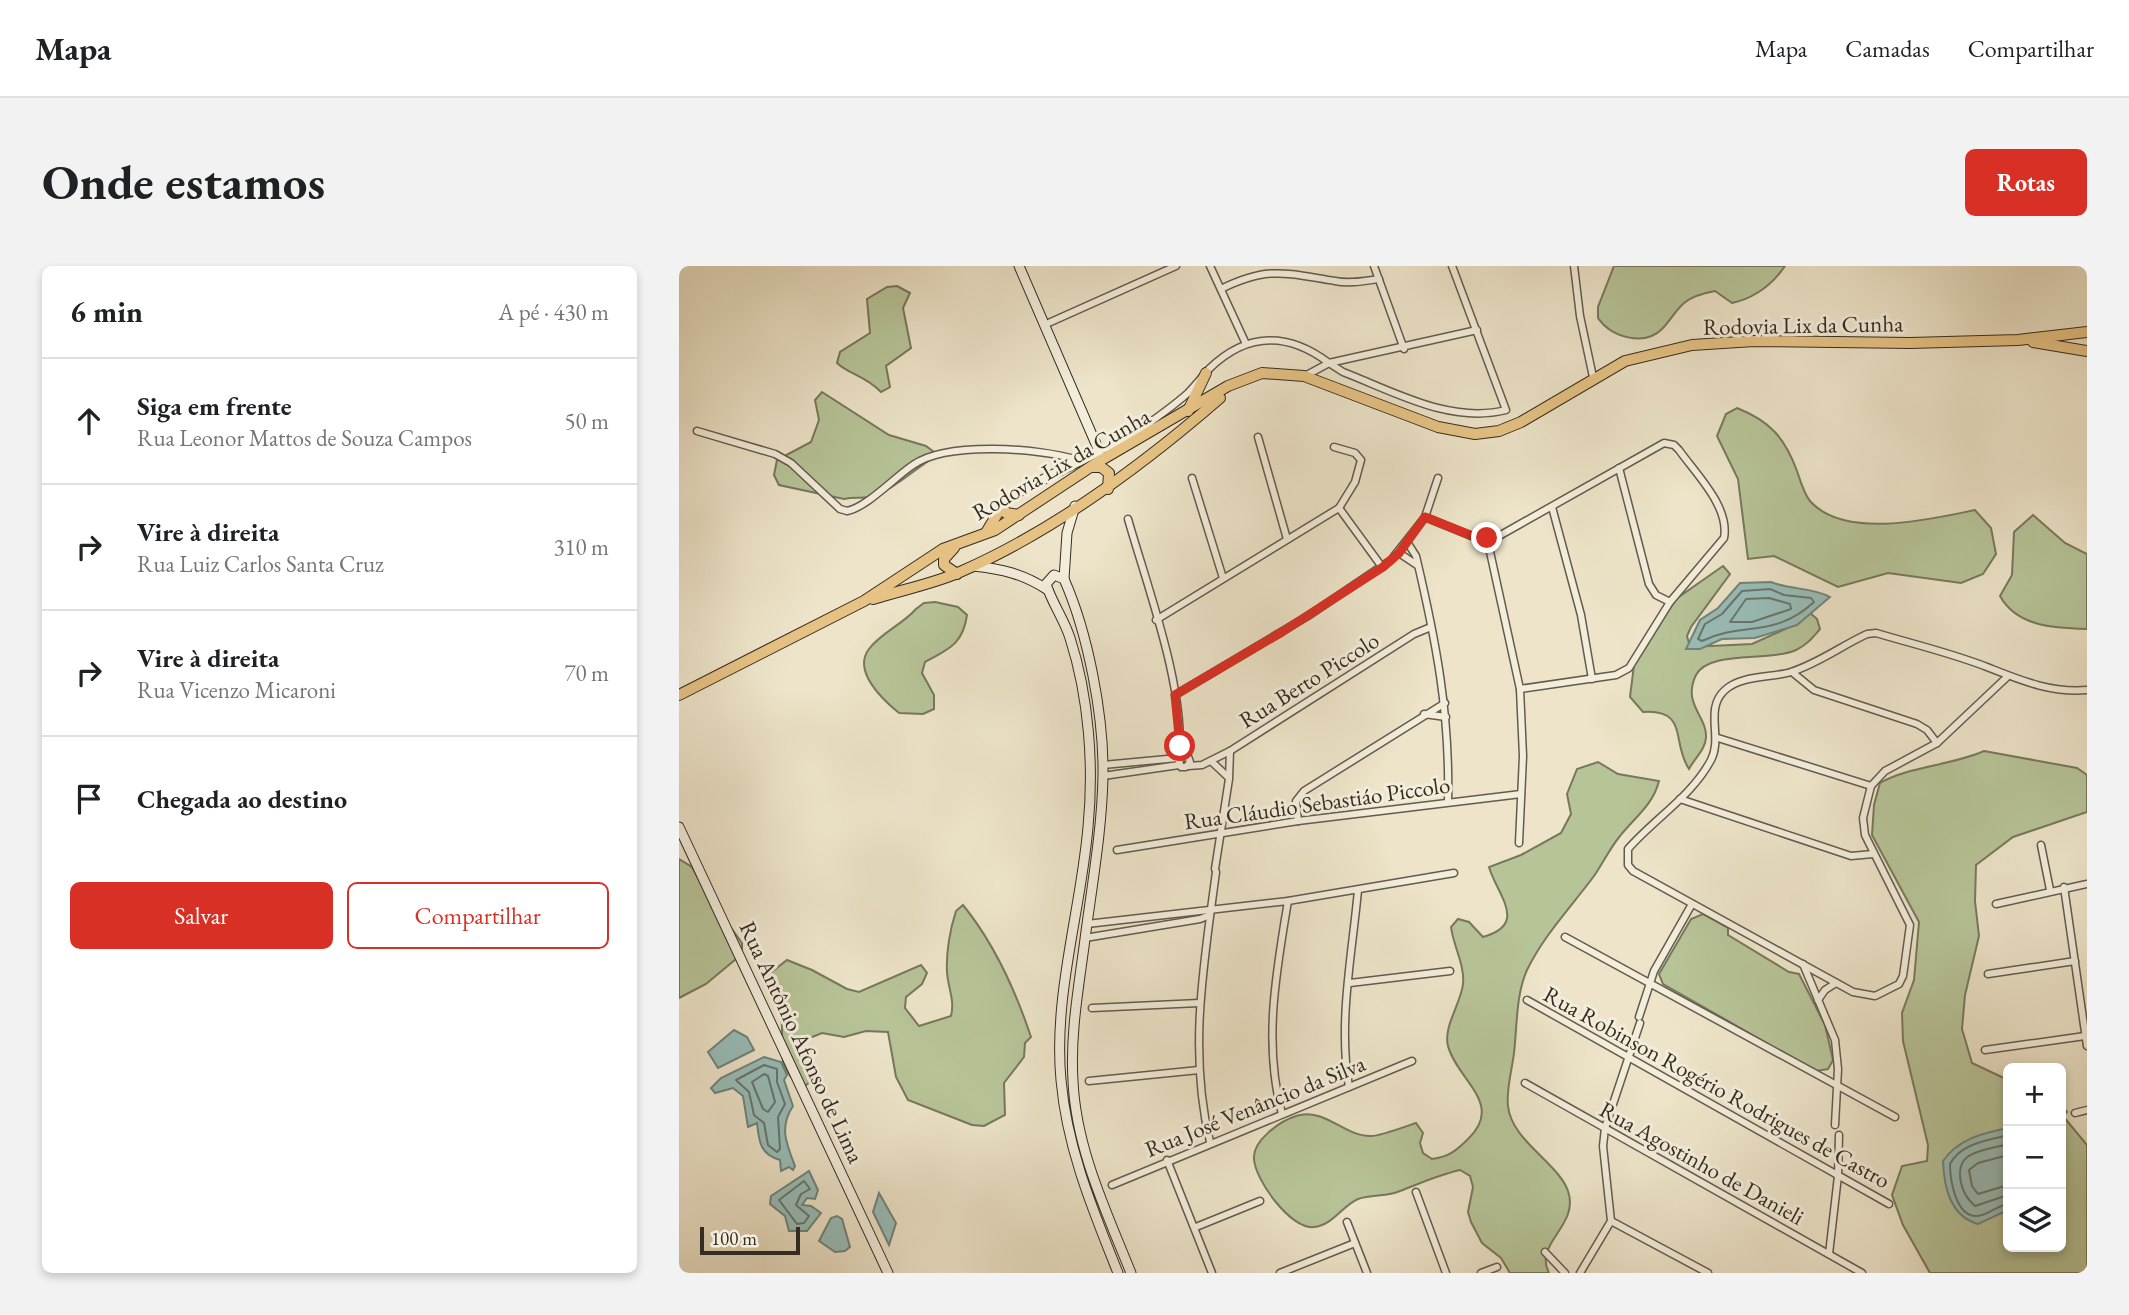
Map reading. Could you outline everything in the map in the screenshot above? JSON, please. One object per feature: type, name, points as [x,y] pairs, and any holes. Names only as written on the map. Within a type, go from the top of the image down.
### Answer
[{"type":"main road","points":[[984,534],[995,522],[1009,497],[1099,451],[1019,266]]},
{"type":"main road","name":"Rodovia Lix da Cunha","points":[[679,695],[864,601],[921,562],[1021,515],[1093,467],[1188,411],[1242,380],[1262,373],[1304,376],[1438,427],[1475,434],[1499,431],[1521,422],[1593,377],[1642,355],[1725,342],[1910,343],[2018,340],[2087,332]]},
{"type":"main road","name":"Rodovia Lix da Cunha","points":[[2018,340],[2087,351]]},
{"type":"main road","points":[[1188,411],[1206,373]]},
{"type":"main road","name":"Rodovia Lix da Cunha","points":[[864,601],[957,574],[1107,489],[1242,380]]},
{"type":"main road","points":[[1093,467],[1101,467],[1109,473],[1107,489]]},
{"type":"main road","points":[[1002,506],[1006,513],[1021,515]]},
{"type":"main road","points":[[1075,506],[1067,533],[1064,579],[1090,667],[1103,765],[1072,1055],[1075,1110],[1093,1175],[1131,1273]]},
{"type":"main road","points":[[957,574],[944,565],[944,558],[959,543]]},
{"type":"main road","points":[[973,566],[1005,569],[1027,576],[1048,590]]},
{"type":"main road","points":[[1064,579],[1059,575],[1050,577],[1046,584],[1071,639],[1082,693],[1089,749],[1088,827],[1062,1017],[1063,1100],[1078,1171],[1118,1273]]},
{"type":"main road","name":"Rua Antônio Afonso de Lima","points":[[679,827],[888,1273]]},
{"type":"street","points":[[1044,325],[1176,266]]},
{"type":"street","points":[[1210,266],[1246,344]]},
{"type":"street","points":[[1374,266],[1403,349]]},
{"type":"street","points":[[1099,451],[1109,449],[1157,417],[1189,392],[1206,373],[1246,344],[1267,340],[1293,342],[1304,346],[1343,372],[1448,412],[1482,415],[1506,410],[1452,266]]},
{"type":"street","points":[[1574,266],[1580,316],[1593,377]]},
{"type":"street","points":[[1221,289],[1238,275],[1261,267],[1280,268],[1339,282],[1379,279]]},
{"type":"street","points":[[1304,376],[1328,363],[1403,349],[1477,330]]},
{"type":"street","points":[[697,430],[775,454],[791,463],[840,509],[847,511],[860,505],[916,462],[933,456],[993,450],[1046,453],[1078,460]]},
{"type":"street","points":[[1258,437],[1287,539]]},
{"type":"street","points":[[1425,517],[1475,537],[1487,538],[1511,530],[1664,443],[1674,444],[1724,517],[1726,528],[1718,548],[1670,602],[1629,668],[1616,675],[1520,689]]},
{"type":"street","points":[[1156,620],[1339,508],[1355,482],[1360,460],[1355,453],[1334,447]]},
{"type":"street","points":[[1619,468],[1649,584],[1656,594],[1670,602]]},
{"type":"street","points":[[1192,478],[1223,578]]},
{"type":"street","points":[[1175,695],[1282,632],[1383,567],[1399,553],[1425,517],[1438,478]]},
{"type":"street","points":[[1552,507],[1581,615],[1592,679]]},
{"type":"street","points":[[1339,508],[1383,567]]},
{"type":"street","points":[[1128,519],[1175,695],[1188,761]]},
{"type":"street","points":[[1487,538],[1520,689],[1519,844]]},
{"type":"street","points":[[1407,542],[1418,566],[1439,656],[1446,717],[1448,801]]},
{"type":"street","points":[[1399,553],[1418,566]]},
{"type":"street","name":"Rua Berto Piccolo","points":[[1208,762],[1230,751],[1414,634],[1431,627]]},
{"type":"street","points":[[2007,677],[1937,743],[1885,771],[1871,786],[1863,818],[1873,854],[1910,925],[1903,975],[1893,989],[1875,996],[1853,992],[1633,871],[1625,857],[1633,843],[1680,799],[1707,768],[1718,738],[1715,706],[1726,689],[1738,681],[1792,672],[1820,662],[1867,634],[1876,633],[1986,667],[2007,677],[2060,691],[2087,690]]},
{"type":"street","points":[[1792,672],[1814,690],[1917,724],[1927,730],[1937,743]]},
{"type":"street","points":[[1298,821],[1296,801],[1304,791],[1445,703]]},
{"type":"street","points":[[1424,715],[1446,717]]},
{"type":"street","points":[[1179,760],[1182,738]]},
{"type":"street","points":[[1718,738],[1871,786]]},
{"type":"street","points":[[1210,1142],[1199,1070],[1199,1003],[1229,779],[1230,751]]},
{"type":"street","points":[[1103,765],[1179,760],[1208,762],[1229,779]]},
{"type":"street","points":[[1103,776],[1179,760],[1188,761]]},
{"type":"street","name":"Rua Cláudio Sebastiáo Piccolo","points":[[1117,850],[1298,821],[1521,794]]},
{"type":"street","points":[[1680,799],[1851,856],[1873,854]]},
{"type":"street","points":[[2041,845],[2050,890]]},
{"type":"street","points":[[1085,938],[1221,909],[1288,901],[1454,873]]},
{"type":"street","points":[[1997,904],[2050,890],[2087,884]]},
{"type":"street","points":[[2064,887],[2087,1046]]},
{"type":"street","points":[[1349,1087],[1343,1050],[1344,1008],[1350,983],[1358,890]]},
{"type":"street","points":[[1282,1114],[1273,1082],[1271,1044],[1272,1010],[1288,901]]},
{"type":"street","points":[[1580,1273],[1611,1221],[1603,1146],[1605,1128],[1649,983],[1692,904]]},
{"type":"street","points":[[1087,925],[1210,912]]},
{"type":"street","points":[[1565,937],[1895,1118]]},
{"type":"street","points":[[1988,974],[2075,961]]},
{"type":"street","points":[[1803,964],[1835,1040],[1835,1125]]},
{"type":"street","points":[[1350,983],[1450,971]]},
{"type":"street","points":[[1818,1000],[1825,990],[1836,983]]},
{"type":"street","name":"Rua Robinson Rogério Rodrigues de Castro","points":[[1527,1000],[1889,1204]]},
{"type":"street","points":[[1092,1008],[1199,1003]]},
{"type":"street","points":[[1985,1050],[2085,1036]]},
{"type":"street","name":"Rua José Venâncio da Silva","points":[[1112,1185],[1210,1142],[1412,1061]]},
{"type":"street","points":[[1089,1081],[1199,1070]]},
{"type":"street","name":"Rua Agostinho de Danieli","points":[[1525,1083],[1862,1273]]},
{"type":"street","points":[[2075,1113],[2087,1110]]},
{"type":"street","points":[[1829,1254],[1838,1176],[1839,1135]]},
{"type":"street","points":[[1167,1160],[1196,1227],[1212,1273]]},
{"type":"street","points":[[1416,1192],[1446,1273]]},
{"type":"street","points":[[1196,1227],[1260,1201]]},
{"type":"street","points":[[1611,1221],[1708,1273]]},
{"type":"street","points":[[1347,1222],[1367,1273]]},
{"type":"street","points":[[1279,1273],[1355,1243]]},
{"type":"street","points":[[1545,1252],[1565,1273]]},
{"type":"street","points":[[1481,1273],[1497,1267]]},
{"type":"green space","points":[[1614,266],[1785,266],[1762,290],[1748,298],[1732,303],[1715,291],[1702,294],[1681,306],[1655,334],[1637,338],[1619,335],[1598,318],[1598,307]]},
{"type":"green space","points":[[897,286],[910,293],[903,308],[911,348],[886,366],[890,387],[881,392],[837,363],[840,352],[870,333],[867,299],[887,287]]},
{"type":"green space","points":[[822,392],[889,435],[926,446],[938,455],[893,486],[868,497],[844,499],[779,485],[774,475],[777,460],[811,442],[819,420],[815,400]]},
{"type":"green space","points":[[1737,408],[1759,419],[1775,432],[1792,459],[1808,498],[1825,513],[1844,520],[1889,524],[1975,510],[1991,528],[1996,554],[1983,574],[1961,583],[1888,573],[1838,587],[1774,556],[1748,559],[1738,479],[1717,436],[1726,414]]},
{"type":"green space","points":[[2033,515],[2065,543],[2087,554],[2087,629],[2062,628],[2027,620],[2007,606],[2000,596],[2012,575],[2014,532]]},
{"type":"green space","points":[[1723,566],[1730,574],[1691,627],[1687,636],[1690,647],[1752,644],[1792,626],[1808,611],[1817,619],[1820,629],[1796,650],[1726,659],[1703,667],[1696,675],[1692,694],[1706,737],[1702,750],[1689,769],[1673,722],[1657,712],[1643,712],[1630,697],[1634,665],[1676,599]]},
{"type":"green space","points":[[935,602],[958,607],[967,615],[965,625],[953,644],[925,662],[922,673],[934,695],[934,709],[923,714],[899,713],[872,684],[864,666],[865,658],[874,643],[916,609],[924,603]]},
{"type":"green space","points":[[1984,751],[2077,768],[2087,775],[2087,812],[2013,837],[1976,865],[1975,901],[1979,936],[1965,995],[1962,1029],[1972,1063],[2003,1078],[2003,1252],[2066,1252],[2066,1120],[2087,1145],[2087,1273],[1930,1273],[1903,1225],[1892,1195],[1902,1166],[1927,1161],[1928,1145],[1903,1041],[1902,1013],[1914,980],[1919,922],[1872,835],[1874,805],[1880,783],[1904,773]]},
{"type":"green space","points":[[1598,762],[1618,774],[1659,781],[1648,804],[1616,841],[1594,876],[1541,945],[1523,979],[1508,1087],[1508,1106],[1517,1130],[1563,1181],[1570,1203],[1568,1214],[1547,1252],[1549,1273],[1510,1273],[1501,1258],[1482,1243],[1468,1212],[1473,1187],[1470,1176],[1460,1170],[1395,1193],[1358,1199],[1321,1226],[1305,1226],[1295,1221],[1267,1191],[1254,1159],[1257,1145],[1262,1139],[1275,1127],[1290,1119],[1306,1114],[1316,1115],[1351,1132],[1370,1136],[1416,1123],[1423,1133],[1420,1143],[1423,1153],[1432,1159],[1456,1150],[1478,1126],[1482,1114],[1480,1103],[1453,1058],[1447,1039],[1463,984],[1451,927],[1458,919],[1469,922],[1483,937],[1504,925],[1506,908],[1489,867],[1521,855],[1561,833],[1571,814],[1567,794],[1577,769]]},
{"type":"green space","points":[[679,859],[692,867],[706,893],[742,943],[742,954],[706,984],[679,998]]},
{"type":"green space","points":[[963,905],[1003,968],[1031,1037],[1025,1043],[1024,1057],[1004,1083],[1005,1115],[984,1126],[972,1125],[908,1100],[896,1077],[888,1032],[866,1031],[844,1037],[822,1033],[802,1041],[810,1082],[802,1088],[785,1067],[780,1016],[766,984],[769,974],[787,960],[847,989],[859,992],[921,965],[927,973],[922,984],[906,997],[905,1008],[919,1026],[951,1016],[948,949],[956,911]]},
{"type":"green space","points":[[1703,914],[1728,928],[1728,935],[1789,972],[1799,974],[1825,1025],[1833,1060],[1828,1069],[1816,1071],[1663,984],[1659,974],[1691,919]]},
{"type":"water","points":[[1771,582],[1830,597],[1797,625],[1755,638],[1722,639],[1700,649],[1686,649],[1700,620],[1718,608],[1740,583]]},
{"type":"water","points":[[734,1030],[747,1037],[754,1050],[718,1068],[708,1052]]},
{"type":"water","points":[[764,1057],[781,1062],[787,1075],[784,1080],[793,1106],[786,1121],[785,1135],[795,1166],[793,1170],[789,1167],[781,1171],[780,1160],[764,1151],[757,1123],[748,1127],[743,1096],[733,1088],[715,1093],[711,1088],[721,1078]]},
{"type":"water","points":[[2003,1129],[2003,1212],[1978,1224],[1961,1214],[1950,1199],[1943,1161],[1956,1147],[1980,1135]]},
{"type":"water","points":[[809,1171],[818,1190],[815,1199],[807,1198],[802,1205],[811,1206],[821,1213],[807,1231],[789,1231],[785,1216],[770,1204],[771,1196]]},
{"type":"water","points":[[879,1193],[896,1223],[889,1245],[873,1212]]},
{"type":"water","points":[[837,1216],[842,1219],[850,1247],[845,1251],[835,1252],[819,1241],[831,1218]]},
{"type":"route","points":[[1180,746],[1181,727],[1175,695],[1282,632],[1383,567],[1399,553],[1425,517],[1475,537],[1487,538]]}]
